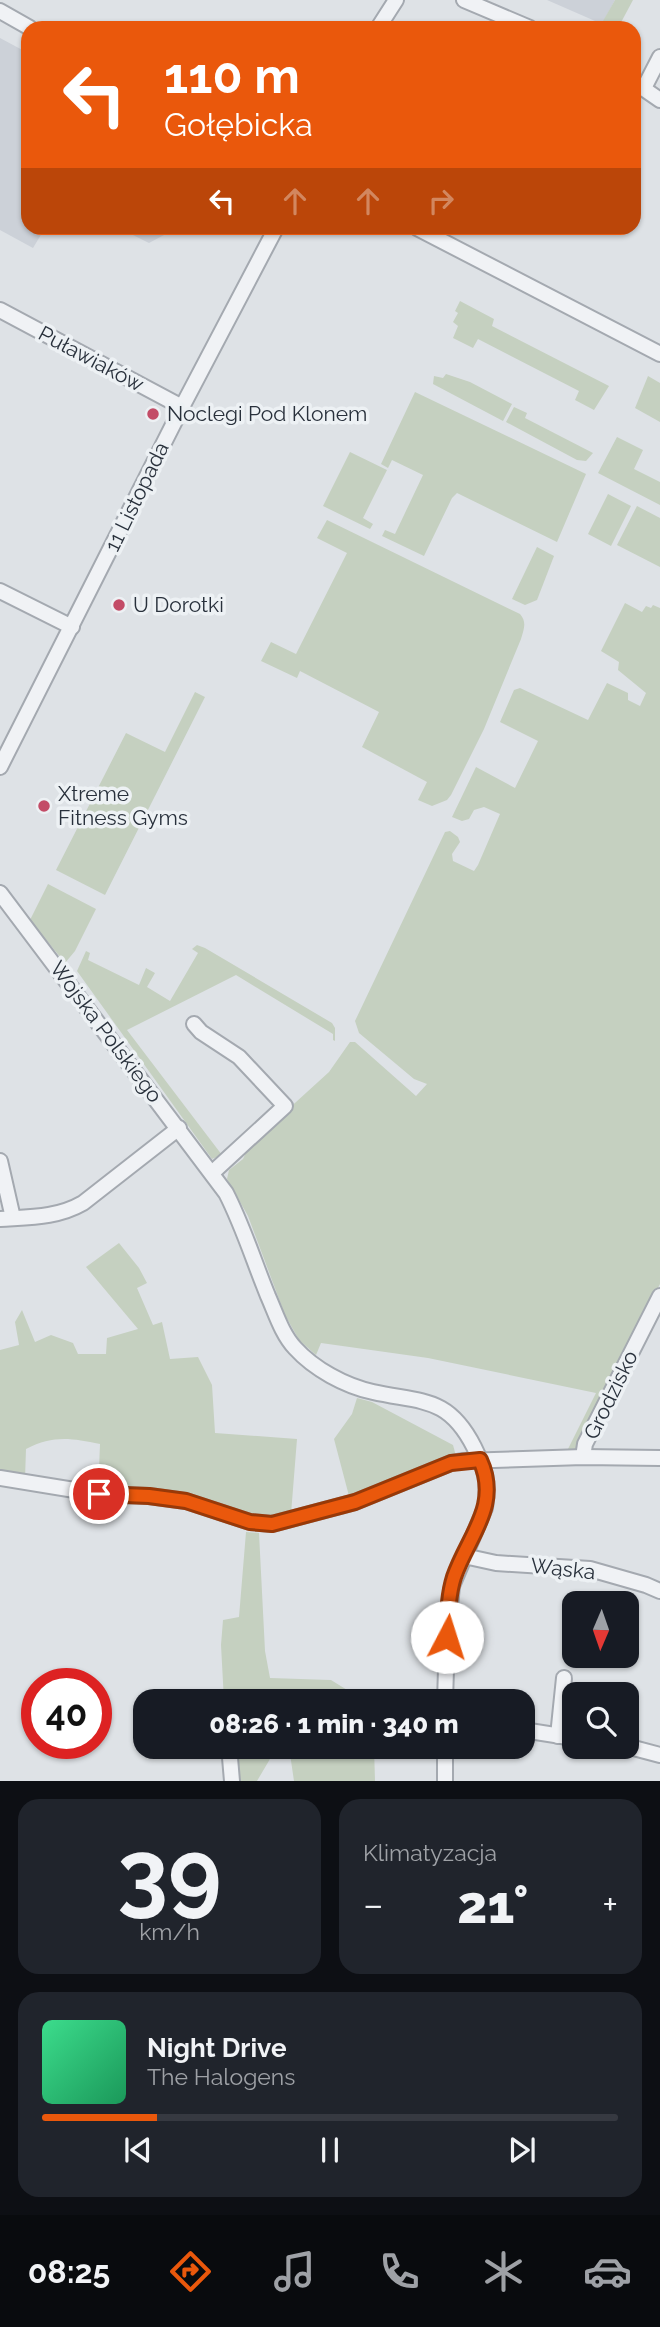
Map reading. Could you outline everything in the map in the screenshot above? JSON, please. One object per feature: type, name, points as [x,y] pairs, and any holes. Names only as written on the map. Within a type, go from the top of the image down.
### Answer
[{"type":"street","points":[[382,21],[396,0]]},
{"type":"street","points":[[464,0],[514,21]]},
{"type":"street","points":[[0,11],[21,23]]},
{"type":"street","points":[[641,82],[660,57]]},
{"type":"street","points":[[641,86],[660,100]]},
{"type":"street","name":"11 Listopada","points":[[0,767],[272,235]]},
{"type":"street","points":[[430,235],[660,354]]},
{"type":"street","name":"Puławiaków","points":[[0,310],[182,408]]},
{"type":"street","points":[[0,591],[72,627]]},
{"type":"street","name":"Wojska Polskiego","points":[[0,892],[212,1173],[234,1208],[278,1321],[294,1347],[317,1366],[342,1381],[372,1392],[442,1407],[462,1427],[480,1460],[488,1482],[485,1508],[452,1586],[448,1612],[445,1689]]},
{"type":"street","points":[[194,1024],[201,1032],[239,1057],[285,1106],[212,1173]]},
{"type":"street","points":[[0,1161],[7,1219],[59,1214],[83,1203],[179,1128]]},
{"type":"street","name":"Grodzisko","points":[[583,1457],[585,1444],[660,1296]]},
{"type":"street","points":[[0,1478],[99,1494],[186,1501],[250,1522],[272,1524],[355,1502],[451,1463],[583,1457],[660,1458]]},
{"type":"street","name":"Wąska","points":[[464,1556],[496,1563],[590,1569],[660,1591]]},
{"type":"street","points":[[558,1736],[564,1678]]},
{"type":"street","points":[[535,1732],[562,1736]]},
{"type":"street","points":[[639,1749],[660,1755]]},
{"type":"street","points":[[230,1759],[232,1781]]},
{"type":"street","points":[[445,1759],[445,1781]]},
{"type":"shaded area","points":[[547,0],[615,0],[604,21],[595,21]]},
{"type":"shaded area","points":[[0,38],[21,49],[21,235],[41,235],[33,248],[0,230]]},
{"type":"shaded area","points":[[133,235],[164,235],[149,243]]},
{"type":"green space","points":[[615,0],[633,0],[622,21],[603,21]]},
{"type":"green space","points":[[460,301],[494,319],[492,326],[609,386],[594,410],[575,400],[579,391],[478,339],[473,348],[453,338],[458,326],[453,322],[458,313],[455,311]]},
{"type":"green space","points":[[446,374],[470,382],[512,404],[503,421],[433,384],[434,376],[443,378]]},
{"type":"green space","points":[[648,376],[660,383],[660,422],[635,408]]},
{"type":"green space","points":[[415,392],[586,474],[557,542],[457,493],[452,498],[424,556],[382,536],[385,530],[395,534],[423,475],[392,460],[388,468],[381,464]]},
{"type":"green space","points":[[514,407],[527,413],[525,418],[593,453],[586,461],[577,460],[506,422]]},
{"type":"green space","points":[[617,437],[643,450],[634,469],[660,482],[660,505],[598,473]]},
{"type":"green space","points":[[350,452],[387,470],[363,518],[373,524],[370,529],[323,506]]},
{"type":"green space","points":[[608,494],[631,506],[611,546],[588,534]]},
{"type":"green space","points":[[637,506],[660,518],[660,567],[617,545]]},
{"type":"green space","points":[[327,520],[520,614],[524,620],[521,639],[484,729],[451,795],[447,800],[432,806],[418,800],[427,782],[362,747],[379,712],[300,671],[297,678],[261,661],[271,642],[296,654],[347,553],[317,538]]},
{"type":"green space","points":[[537,547],[554,556],[537,600],[525,605],[512,599]]},
{"type":"green space","points":[[625,603],[642,612],[646,606],[660,608],[660,1284],[577,1449],[568,1449],[596,1393],[428,1358],[321,1343],[316,1355],[299,1340],[285,1315],[248,1216],[227,1179],[229,1170],[243,1159],[250,1144],[329,1072],[350,1042],[355,1042],[416,1096],[427,1084],[414,1079],[359,1033],[355,1021],[445,832],[450,831],[460,842],[452,854],[453,861],[474,871],[478,865],[500,814],[484,807],[474,810],[469,819],[462,821],[452,817],[476,767],[515,788],[538,741],[500,722],[514,690],[520,688],[588,720],[607,683],[628,693],[628,700],[640,706],[646,693],[618,670],[619,662],[601,651]]},
{"type":"green space","points":[[195,692],[205,697],[105,895],[56,870],[126,733],[165,752]]},
{"type":"green space","points":[[48,884],[96,909],[75,951],[65,963],[30,920]]},
{"type":"green space","points":[[197,945],[332,1023],[335,1028],[335,1041],[333,1034],[236,975],[127,1030],[222,1155],[212,1159],[77,971],[86,951],[90,953],[88,960],[139,985],[146,968],[155,973],[147,987],[170,1001],[198,953],[192,949]]},
{"type":"green space","points":[[119,1243],[147,1283],[137,1288],[153,1325],[162,1322],[170,1359],[198,1357],[212,1385],[215,1433],[297,1439],[291,1514],[254,1518],[190,1494],[91,1486],[106,1481],[99,1469],[100,1444],[80,1440],[45,1441],[26,1449],[25,1479],[0,1474],[0,1350],[19,1345],[15,1322],[22,1310],[35,1342],[51,1335],[73,1343],[78,1354],[106,1354],[107,1338],[138,1329],[86,1267]]},
{"type":"green space","points":[[357,1398],[372,1402],[453,1445],[456,1456],[349,1496],[334,1439],[352,1414]]},
{"type":"green space","points":[[246,1532],[259,1533],[265,1651],[270,1678],[331,1680],[346,1689],[223,1689],[221,1645],[223,1620],[239,1617]]},
{"type":"green space","points":[[236,1759],[270,1759],[257,1781],[237,1781]]},
{"type":"green space","points":[[291,1759],[374,1759],[375,1781],[294,1781]]},
{"type":"place","name":"Noclegi Pod Klonem","points":[[153,414]]},
{"type":"place","name":"U Dorotki","points":[[119,605]]},
{"type":"place","name":"Xtreme Fitness Gyms","points":[[44,806]]},
{"type":"route","points":[[99,1494],[186,1501],[250,1522],[272,1524],[355,1502],[451,1463],[480,1460],[488,1482],[485,1508],[452,1586],[447,1637]]}]
